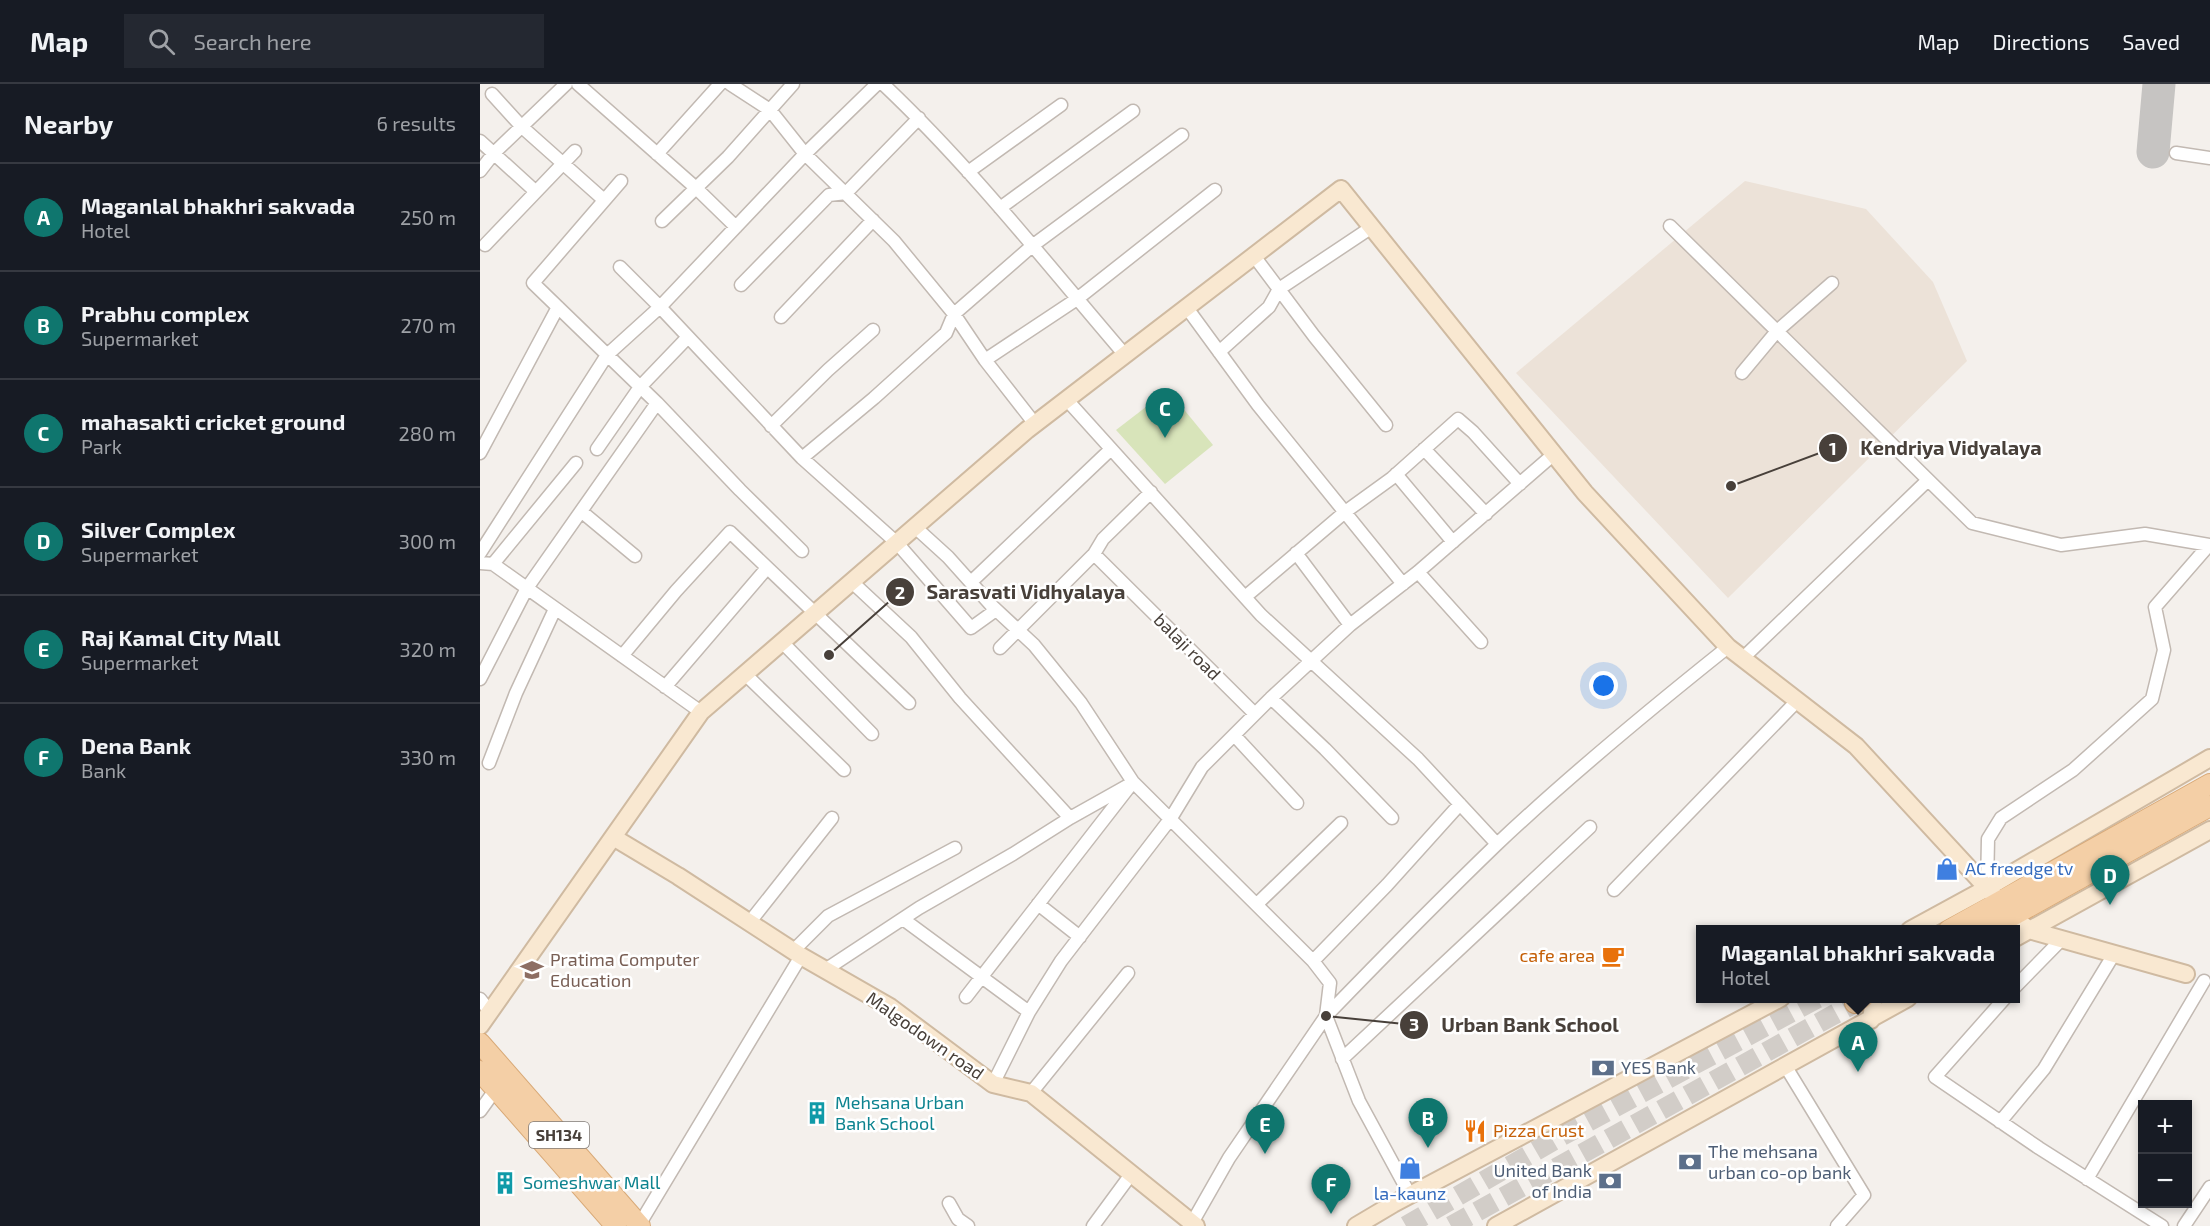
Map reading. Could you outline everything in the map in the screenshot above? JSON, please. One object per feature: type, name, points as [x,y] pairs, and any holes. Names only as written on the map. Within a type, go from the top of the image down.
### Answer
[{"type":"main road","points":[[1992,925],[2006,909],[2210,784]]},
{"type":"main road","points":[[1963,925],[2006,909],[2210,806]]},
{"type":"main road","name":"SH134","points":[[480,1043],[501,1082],[624,1223]]},
{"type":"main road","points":[[480,1071],[501,1082]]},
{"type":"street","points":[[480,171],[494,153],[566,84]]},
{"type":"street","points":[[578,84],[696,188],[736,227]]},
{"type":"street","points":[[657,154],[720,84]]},
{"type":"street","points":[[730,84],[770,110],[805,154],[894,241],[954,314],[985,360],[1035,424]]},
{"type":"street","points":[[662,221],[728,157],[793,84]]},
{"type":"street","points":[[480,553],[607,355],[660,307],[805,154],[878,84]]},
{"type":"street","points":[[883,84],[919,118],[968,172],[1125,355]]},
{"type":"street","points":[[492,94],[522,127],[604,200]]},
{"type":"street","points":[[968,172],[1061,105]]},
{"type":"street","points":[[1000,208],[1132,111]]},
{"type":"street","points":[[741,285],[829,195],[846,193],[919,118]]},
{"type":"street","points":[[802,458],[874,398],[946,333],[954,314],[1032,246],[1182,135]]},
{"type":"street","points":[[480,141],[535,191]]},
{"type":"street","points":[[485,245],[575,151]]},
{"type":"street","points":[[2176,153],[2210,158]]},
{"type":"street","points":[[621,181],[532,283],[657,403],[802,551]]},
{"type":"street","points":[[480,1026],[485,1006],[614,837],[701,712],[1035,424],[1341,189],[1585,493],[1728,647],[1856,746],[2006,909],[2016,925]]},
{"type":"street","points":[[985,360],[1077,299],[1215,190]]},
{"type":"street","points":[[781,317],[873,220]]},
{"type":"street","points":[[1670,226],[1972,523],[2061,545],[2145,534],[2209,545]]},
{"type":"street","points":[[1219,352],[1269,307],[1279,289],[1372,227]]},
{"type":"street","points":[[1254,256],[1386,425]]},
{"type":"street","points":[[620,267],[802,458],[897,543],[971,628],[996,610]]},
{"type":"street","points":[[1742,373],[1777,331],[1832,283]]},
{"type":"street","points":[[480,453],[558,307]]},
{"type":"street","points":[[1187,308],[1258,405],[1403,584]]},
{"type":"street","points":[[771,426],[873,330]]},
{"type":"street","points":[[597,449],[640,387],[688,337]]},
{"type":"street","points":[[1066,400],[1261,615],[1418,759],[1497,844]]},
{"type":"street","points":[[480,679],[527,588],[657,403]]},
{"type":"street","points":[[1245,597],[1345,512],[1396,474],[1458,419],[1473,432],[1520,484]]},
{"type":"street","points":[[1425,449],[1486,513]]},
{"type":"street","points":[[970,582],[1110,450]]},
{"type":"street","points":[[993,1084],[1029,1012],[1061,961],[1171,818],[1202,767],[1271,698],[1350,625],[1418,572],[1554,454]]},
{"type":"street","points":[[493,564],[576,463]]},
{"type":"street","points":[[1396,474],[1453,542]]},
{"type":"street","points":[[1743,658],[1928,480]]},
{"type":"street","points":[[1000,648],[1094,554],[1103,538],[1150,492]]},
{"type":"street","points":[[582,512],[635,556]]},
{"type":"street","points":[[915,527],[948,557],[996,610],[1034,645],[1081,703],[1133,782],[1257,904],[1330,983],[1326,1016],[1342,1059],[1359,1101],[1410,1195]]},
{"type":"street","points":[[622,656],[676,591],[730,532],[909,703]]},
{"type":"street","points":[[1987,888],[1988,839],[2001,818],[2073,770],[2152,699],[2164,650],[2155,607],[2209,545]]},
{"type":"street","points":[[1296,553],[1350,625]]},
{"type":"street","name":"balaji road","points":[[1094,554],[1255,714]]},
{"type":"street","points":[[480,563],[493,564],[701,712]]},
{"type":"street","points":[[665,687],[767,567]]},
{"type":"street","points":[[1418,572],[1481,642]]},
{"type":"street","points":[[852,582],[911,637],[960,698],[1070,818]]},
{"type":"street","points":[[489,763],[516,693],[555,609]]},
{"type":"street","points":[[782,642],[872,734]]},
{"type":"street","points":[[1194,1224],[1229,1158],[1326,1016],[1497,844],[1651,709],[1728,647]]},
{"type":"street","points":[[745,675],[844,770]]},
{"type":"street","points":[[1271,698],[1325,748],[1392,818]]},
{"type":"street","points":[[1614,890],[1797,700]]},
{"type":"street","points":[[1234,735],[1297,804]]},
{"type":"street","points":[[1919,925],[2210,758]]},
{"type":"street","points":[[825,970],[903,919],[1133,782]]},
{"type":"street","points":[[966,997],[1133,782]]},
{"type":"street","points":[[1312,961],[1387,885],[1460,804]]},
{"type":"street","points":[[749,923],[832,818]]},
{"type":"street","points":[[1257,904],[1341,823]]},
{"type":"street","points":[[1342,1059],[1590,827]]},
{"type":"street","points":[[2022,934],[2210,830]]},
{"type":"street","name":"Malgodown road","points":[[614,837],[797,954],[890,1007],[993,1084],[1031,1093],[1194,1224]]},
{"type":"street","points":[[624,1223],[797,954],[828,916],[955,848]]},
{"type":"street","points":[[1038,904],[1080,937]]},
{"type":"street","points":[[903,919],[1029,1012]]},
{"type":"street","points":[[2022,934],[2062,939],[2207,982],[2087,1179]]},
{"type":"street","points":[[2020,983],[2062,939]]},
{"type":"street","points":[[2000,1122],[2044,1069],[2114,954]]},
{"type":"street","points":[[1031,1093],[1128,973]]},
{"type":"street","points":[[1356,1226],[1410,1195],[1773,1003]]},
{"type":"street","points":[[1865,1003],[1871,1020]]},
{"type":"street","points":[[1496,1226],[1901,1003]]},
{"type":"street","points":[[2002,1003],[1935,1077],[2000,1122],[2162,1226]]},
{"type":"street","points":[[1786,1067],[1864,1195],[1837,1226]]},
{"type":"street","points":[[480,1111],[501,1082]]},
{"type":"street","points":[[1093,1226],[1132,1173]]},
{"type":"street","points":[[2184,1226],[2210,1187]]},
{"type":"street","points":[[949,1203],[958,1220],[968,1226]]},
{"type":"shaded area","points":[[1745,181],[1866,209],[1933,282],[1967,361],[1728,598],[1516,373]]},
{"type":"green space","points":[[1168,390],[1213,445],[1165,484],[1116,430]]},
{"type":"taxiway","points":[[2153,152],[2159,84]]},
{"type":"tunnel","points":[[1406,1226],[1558,1138],[1809,1003]]},
{"type":"tunnel","points":[[1451,1226],[1855,1003]]},
{"type":"place","name":"mahasakti cricket ground","points":[[1165,438]]},
{"type":"place","name":"Kendriya Vidyalaya","points":[[1731,486]]},
{"type":"place","name":"Sarasvati Vidhyalaya","points":[[829,655]]},
{"type":"place","name":"AC freedge tv","points":[[1947,869]]},
{"type":"place","name":"Silver Complex","points":[[2110,905]]},
{"type":"place","name":"cafe area","points":[[1613,956]]},
{"type":"place","name":"Pratima Computer Education","points":[[532,970]]},
{"type":"place","name":"Urban Bank School","points":[[1326,1016]]},
{"type":"place","name":"YES Bank","points":[[1603,1068]]},
{"type":"place","name":"Maganlal bhakhri sakvada","points":[[1858,1072]]},
{"type":"place","name":"Mehsana Urban Bank School","points":[[817,1113]]},
{"type":"place","name":"Pizza Crust","points":[[1475,1131]]},
{"type":"place","name":"Prabhu complex","points":[[1428,1148]]},
{"type":"place","name":"Raj Kamal City Mall","points":[[1265,1154]]},
{"type":"place","name":"The mehsana urban co-op bank","points":[[1690,1162]]},
{"type":"place","name":"la-kaunz","points":[[1410,1168]]},
{"type":"place","name":"United Bank of India","points":[[1610,1181]]},
{"type":"place","name":"Someshwar Mall","points":[[505,1183]]},
{"type":"place","name":"Dena Bank","points":[[1331,1214]]}]
